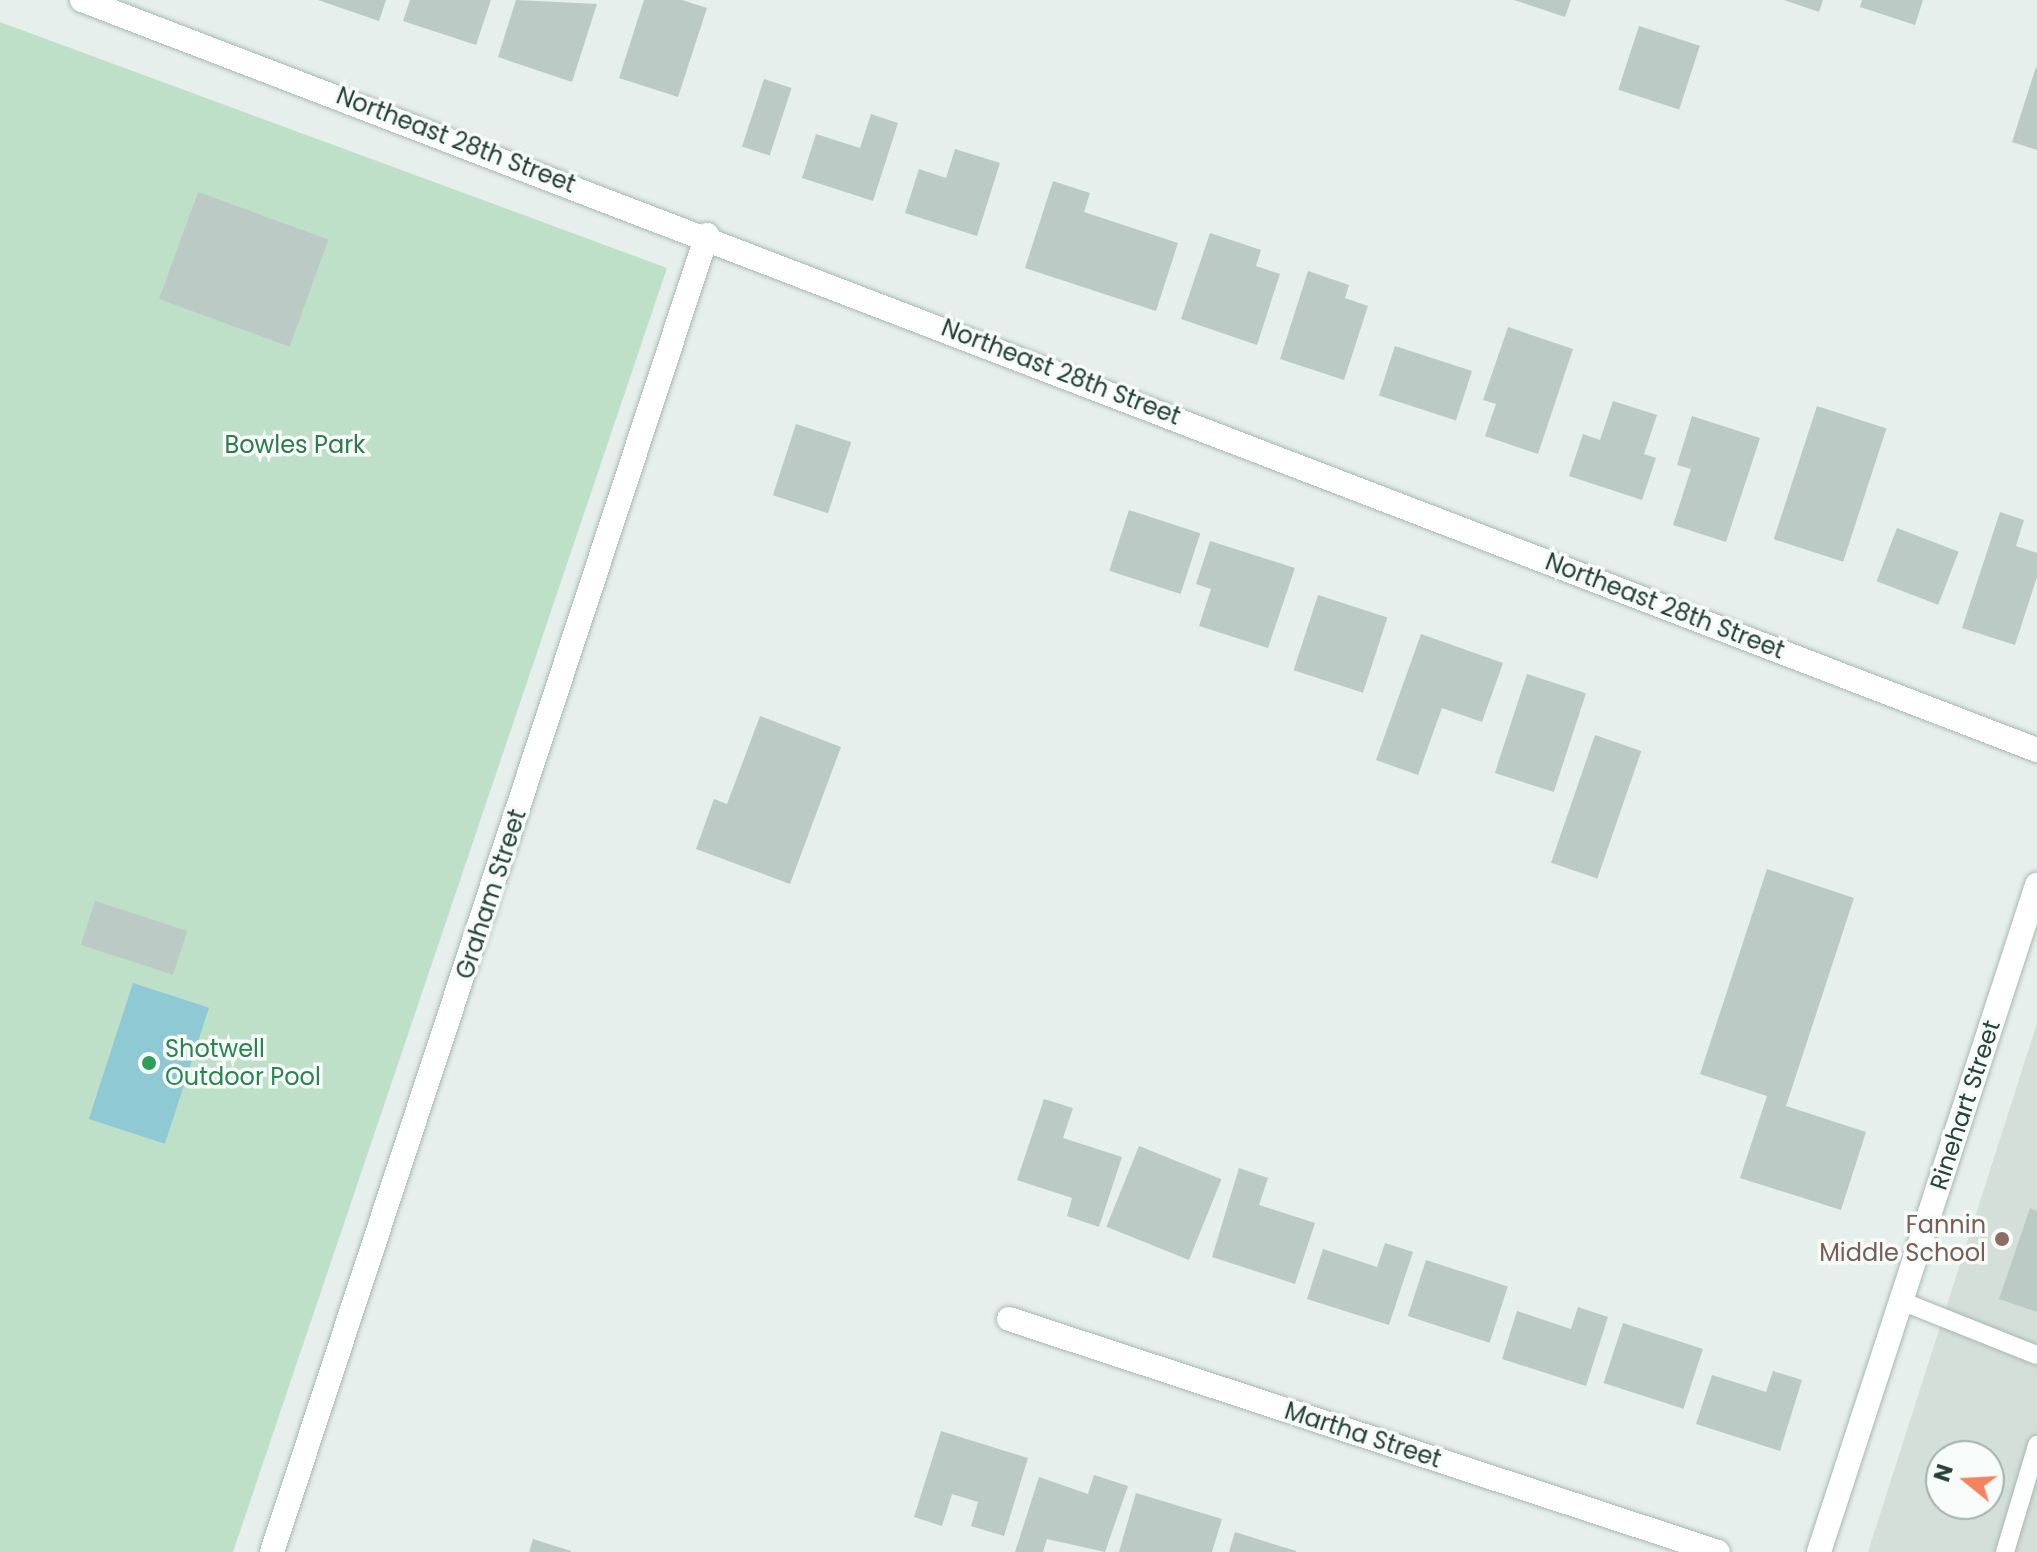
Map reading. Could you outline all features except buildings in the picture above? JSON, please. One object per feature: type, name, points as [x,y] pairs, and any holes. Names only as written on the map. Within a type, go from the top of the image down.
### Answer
[{"type":"street","name":"Northeast 28th Street","points":[[82,0],[131,8],[707,235],[2037,750]]},
{"type":"street","name":"Graham Street","points":[[272,1552],[707,235]]},
{"type":"street","name":"Rinehart Street","points":[[1819,1552],[2037,885]]},
{"type":"street","name":"Martha Street","points":[[1009,1319],[1718,1552]]},
{"type":"lane","points":[[1901,1301],[2037,1355]]},
{"type":"lane","points":[[2005,1552],[2037,1445]]},
{"type":"shaded area","name":"Fannin Middle School","points":[[2037,1023],[2037,1552],[1868,1552]]},
{"type":"green space","name":"Bowles Park","points":[[0,22],[667,268],[233,1552],[0,1552]]},
{"type":"water","name":"Shotwell Outdoor Pool","points":[[133,983],[209,1008],[165,1144],[89,1119]]},
{"type":"place","name":"Shotwell Outdoor Pool","points":[[149,1063]]},
{"type":"place","name":"Fannin Middle School","points":[[2002,1239]]}]
